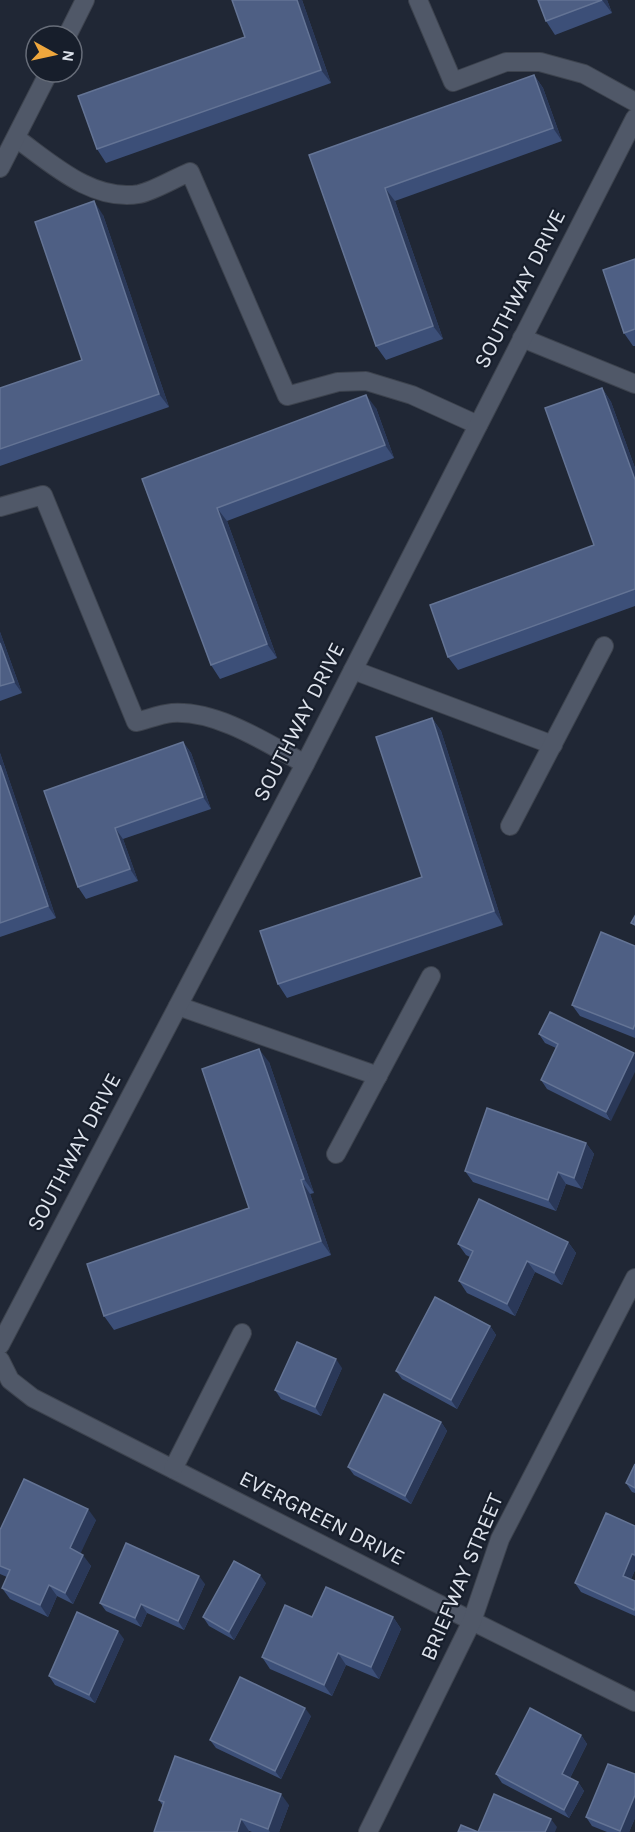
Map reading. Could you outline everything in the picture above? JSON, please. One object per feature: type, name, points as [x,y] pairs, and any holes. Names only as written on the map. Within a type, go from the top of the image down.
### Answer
[{"type":"street","points":[[73,24],[86,0]]},
{"type":"street","points":[[418,0],[453,82],[506,62],[540,62],[584,74],[635,102]]},
{"type":"street","points":[[0,168],[8,146],[42,84]]},
{"type":"street","name":"SOUTHWAY DRIVE","points":[[0,1345],[305,764],[635,118]]},
{"type":"street","points":[[8,146],[86,185],[114,195],[140,194],[190,172],[287,396],[338,382],[366,381],[412,395],[478,425]]},
{"type":"street","points":[[522,338],[635,384]]},
{"type":"street","points":[[0,507],[43,495],[136,722],[172,713],[200,716],[236,727],[305,764]]},
{"type":"street","points":[[510,826],[604,646]]},
{"type":"street","points":[[353,669],[553,745]]},
{"type":"street","points":[[336,1154],[431,976]]},
{"type":"street","points":[[178,1005],[378,1076]]},
{"type":"street","name":"BRIEFWAY STREET","points":[[369,1832],[472,1621],[500,1539],[635,1278]]},
{"type":"street","points":[[173,1469],[242,1333]]},
{"type":"street","name":"EVERGREEN DRIVE","points":[[0,1360],[10,1380],[33,1398],[635,1702]]},
{"type":"building","points":[[232,0],[297,0],[321,70],[97,149],[78,96],[245,37]]},
{"type":"building","points":[[538,0],[602,0],[546,21]]},
{"type":"building","points":[[534,75],[553,128],[385,188],[433,326],[376,346],[309,155]]},
{"type":"building","points":[[94,201],[159,394],[0,449],[0,388],[82,360],[35,222]]},
{"type":"building","points":[[635,259],[635,329],[624,333],[603,270]]},
{"type":"building","points":[[602,388],[635,480],[635,589],[448,657],[430,605],[594,545],[545,408]]},
{"type":"building","points":[[366,395],[385,445],[217,508],[267,644],[211,665],[142,479]]},
{"type":"building","points":[[0,643],[14,682],[0,686]]},
{"type":"building","points":[[432,718],[494,911],[278,984],[260,931],[422,877],[376,737]]},
{"type":"building","points":[[183,742],[203,797],[115,828],[130,869],[78,887],[44,791]]},
{"type":"building","points":[[0,765],[48,906],[0,923]]},
{"type":"building","points":[[601,932],[635,946],[635,1024],[633,1029],[572,1005]]},
{"type":"building","points":[[550,1012],[634,1053],[606,1112],[541,1080],[558,1044],[539,1034]]},
{"type":"building","points":[[259,1049],[304,1179],[301,1180],[321,1241],[104,1316],[87,1264],[249,1208],[202,1069]]},
{"type":"building","points":[[487,1108],[586,1143],[574,1178],[558,1172],[548,1200],[465,1171]]},
{"type":"building","points":[[479,1199],[568,1242],[554,1273],[527,1261],[507,1304],[459,1281],[473,1251],[458,1244]]},
{"type":"building","points":[[435,1297],[490,1326],[451,1400],[396,1371]]},
{"type":"building","points":[[297,1342],[336,1359],[315,1407],[275,1390]]},
{"type":"building","points":[[384,1394],[441,1422],[405,1496],[348,1467]]},
{"type":"building","points":[[635,1464],[635,1488],[626,1483]]},
{"type":"building","points":[[24,1479],[88,1509],[70,1548],[83,1555],[65,1593],[49,1585],[40,1605],[2,1588],[10,1570],[0,1566],[0,1530]]},
{"type":"building","points":[[606,1513],[635,1526],[635,1555],[632,1554],[623,1576],[635,1581],[634,1610],[575,1583]]},
{"type":"building","points":[[126,1543],[199,1576],[178,1621],[141,1604],[135,1618],[100,1603]]},
{"type":"building","points":[[234,1561],[260,1575],[229,1632],[203,1617]]},
{"type":"building","points":[[326,1587],[393,1617],[371,1667],[338,1653],[324,1685],[262,1657],[285,1605],[312,1617]]},
{"type":"building","points":[[77,1612],[118,1631],[89,1695],[49,1676]]},
{"type":"building","points":[[240,1677],[305,1708],[275,1771],[210,1740]]},
{"type":"building","points":[[530,1708],[581,1735],[562,1774],[578,1782],[564,1810],[496,1774]]},
{"type":"building","points":[[175,1756],[281,1794],[268,1829],[241,1819],[237,1832],[154,1832],[164,1802],[159,1800]]},
{"type":"building","points":[[608,1764],[635,1774],[635,1795],[620,1831],[586,1817]]},
{"type":"building","points":[[494,1794],[551,1819],[545,1832],[478,1832]]},
{"type":"building","points":[[461,1825],[478,1832],[458,1832]]}]
